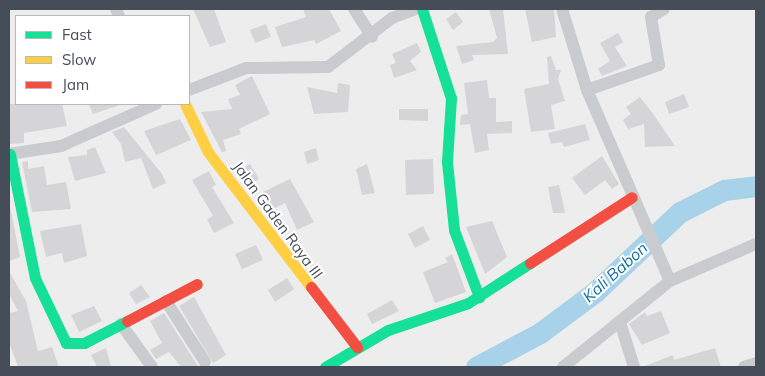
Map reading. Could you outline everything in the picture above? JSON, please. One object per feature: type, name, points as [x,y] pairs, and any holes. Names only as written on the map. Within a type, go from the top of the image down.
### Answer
[{"type":"street","points":[[354,9],[372,37]]},
{"type":"street","points":[[190,90],[246,68],[328,67],[372,37],[392,18],[416,9]]},
{"type":"street","points":[[422,9],[450,90],[447,162],[454,230],[479,297]]},
{"type":"street","points":[[562,9],[587,90],[640,218],[667,277]]},
{"type":"street","points":[[587,90],[659,65],[652,17],[664,9]]},
{"type":"street","points":[[154,105],[60,146],[9,154],[35,278],[58,335],[74,345],[121,324],[197,284]]},
{"type":"street","name":"Jalan Gaden Raya III","points":[[185,105],[208,152],[357,347]]},
{"type":"street","points":[[325,367],[388,330],[479,297],[632,196]]},
{"type":"street","points":[[563,367],[620,322],[667,277],[756,244]]},
{"type":"street","points":[[166,301],[205,362]]},
{"type":"street","points":[[620,322],[634,367]]},
{"type":"street","points":[[121,324],[152,367]]},
{"type":"street","points":[[744,367],[756,363]]},
{"type":"building","points":[[193,9],[214,9],[226,42],[210,47]]},
{"type":"building","points":[[303,9],[329,9],[341,31],[316,44],[314,40],[282,47],[275,27],[306,17]]},
{"type":"building","points":[[489,9],[503,9],[508,54],[472,55],[474,60],[462,64],[456,46],[493,42],[497,38]]},
{"type":"building","points":[[525,9],[554,9],[556,37],[532,42]]},
{"type":"building","points":[[456,12],[463,22],[453,30],[446,19]]},
{"type":"building","points":[[266,24],[271,37],[255,43],[250,30]]},
{"type":"building","points":[[618,33],[623,42],[615,47],[627,66],[602,76],[598,69],[610,61],[600,43]]},
{"type":"building","points":[[417,43],[421,52],[410,61],[417,70],[394,78],[390,65],[396,63],[392,54]]},
{"type":"building","points":[[551,56],[556,70],[561,70],[558,79],[565,101],[551,105],[555,129],[531,132],[524,89],[549,84],[547,57]]},
{"type":"building","points":[[252,76],[270,114],[239,129],[241,134],[223,140],[226,151],[222,152],[201,112],[232,109],[228,99],[240,95],[235,85]]},
{"type":"building","points":[[487,80],[489,98],[496,98],[496,122],[512,121],[512,133],[487,134],[489,150],[475,153],[470,124],[460,125],[461,115],[468,114],[464,83]]},
{"type":"building","points":[[338,83],[350,85],[348,112],[314,114],[307,87],[337,93]]},
{"type":"building","points":[[684,94],[689,107],[669,114],[665,102]]},
{"type":"building","points":[[640,97],[675,146],[645,147],[644,124],[628,129],[623,120],[631,114],[626,107]]},
{"type":"building","points":[[9,104],[62,105],[67,126],[24,133],[24,143],[9,144]]},
{"type":"building","points":[[89,105],[120,105],[93,114]]},
{"type":"building","points":[[399,109],[428,109],[428,121],[399,120]]},
{"type":"building","points":[[180,119],[191,140],[156,155],[144,131]]},
{"type":"building","points":[[585,124],[590,140],[564,147],[562,142],[551,144],[548,133]]},
{"type":"building","points":[[124,127],[162,174],[166,183],[153,189],[141,158],[125,162],[121,144],[112,132]]},
{"type":"building","points":[[95,147],[106,173],[75,181],[68,157],[87,155],[87,150]]},
{"type":"building","points":[[316,148],[319,160],[307,164],[304,152]]},
{"type":"building","points":[[602,156],[619,184],[612,189],[605,180],[585,195],[572,178]]},
{"type":"building","points":[[433,159],[434,194],[406,195],[405,160]]},
{"type":"building","points":[[28,161],[28,169],[44,166],[47,185],[66,182],[71,209],[32,212],[22,162]]},
{"type":"building","points":[[250,164],[259,179],[247,186],[237,172]]},
{"type":"building","points":[[367,164],[375,193],[362,195],[356,169]]},
{"type":"building","points":[[209,171],[216,185],[212,187],[234,223],[214,233],[207,219],[213,216],[192,180]]},
{"type":"building","points":[[290,179],[314,222],[297,230],[285,203],[271,210],[263,192]]},
{"type":"building","points":[[559,185],[565,213],[553,213],[548,187]]},
{"type":"building","points":[[9,207],[20,257],[9,261]]},
{"type":"building","points":[[492,221],[507,257],[485,274],[466,227]]},
{"type":"building","points":[[81,224],[87,256],[64,263],[62,253],[46,257],[40,231]]},
{"type":"building","points":[[423,226],[430,240],[415,248],[408,234]]},
{"type":"building","points":[[256,245],[263,260],[242,269],[235,254]]},
{"type":"building","points":[[452,254],[466,292],[435,303],[423,272],[448,262],[445,258]]},
{"type":"building","points":[[9,271],[26,301],[38,351],[52,347],[59,367],[18,367],[9,342],[9,313],[18,311],[9,294]]},
{"type":"building","points":[[287,278],[294,289],[275,302],[268,290]]},
{"type":"building","points":[[141,285],[150,297],[136,304],[129,293]]},
{"type":"building","points":[[194,297],[226,355],[213,363],[179,306]]},
{"type":"building","points":[[392,300],[399,311],[372,324],[367,314]]},
{"type":"building","points":[[94,306],[102,321],[79,332],[71,315]]},
{"type":"building","points":[[661,311],[670,333],[642,345],[629,324],[645,312],[647,316]]},
{"type":"building","points":[[164,313],[199,367],[181,367],[169,352],[156,359],[150,350],[162,343],[150,321]]},
{"type":"building","points":[[106,348],[111,367],[97,367],[91,355]]},
{"type":"building","points":[[715,348],[721,367],[642,367],[673,355],[674,360]]},
{"type":"waterway","name":"Kali Babon","points":[[476,367],[540,333],[595,292],[680,212],[724,190],[756,186]]},
{"type":"traffic: fast","points":[[422,9],[451,98],[447,162],[454,230],[479,297]]},
{"type":"traffic: fast","points":[[10,154],[35,278],[66,343],[84,343],[127,321]]},
{"type":"traffic: fast","points":[[325,367],[388,330],[468,303],[530,263]]},
{"type":"traffic: slow","points":[[185,105],[208,152],[311,287]]},
{"type":"traffic: jam","points":[[530,263],[632,197]]},
{"type":"traffic: jam","points":[[127,321],[197,284]]},
{"type":"traffic: jam","points":[[311,287],[357,347]]}]
